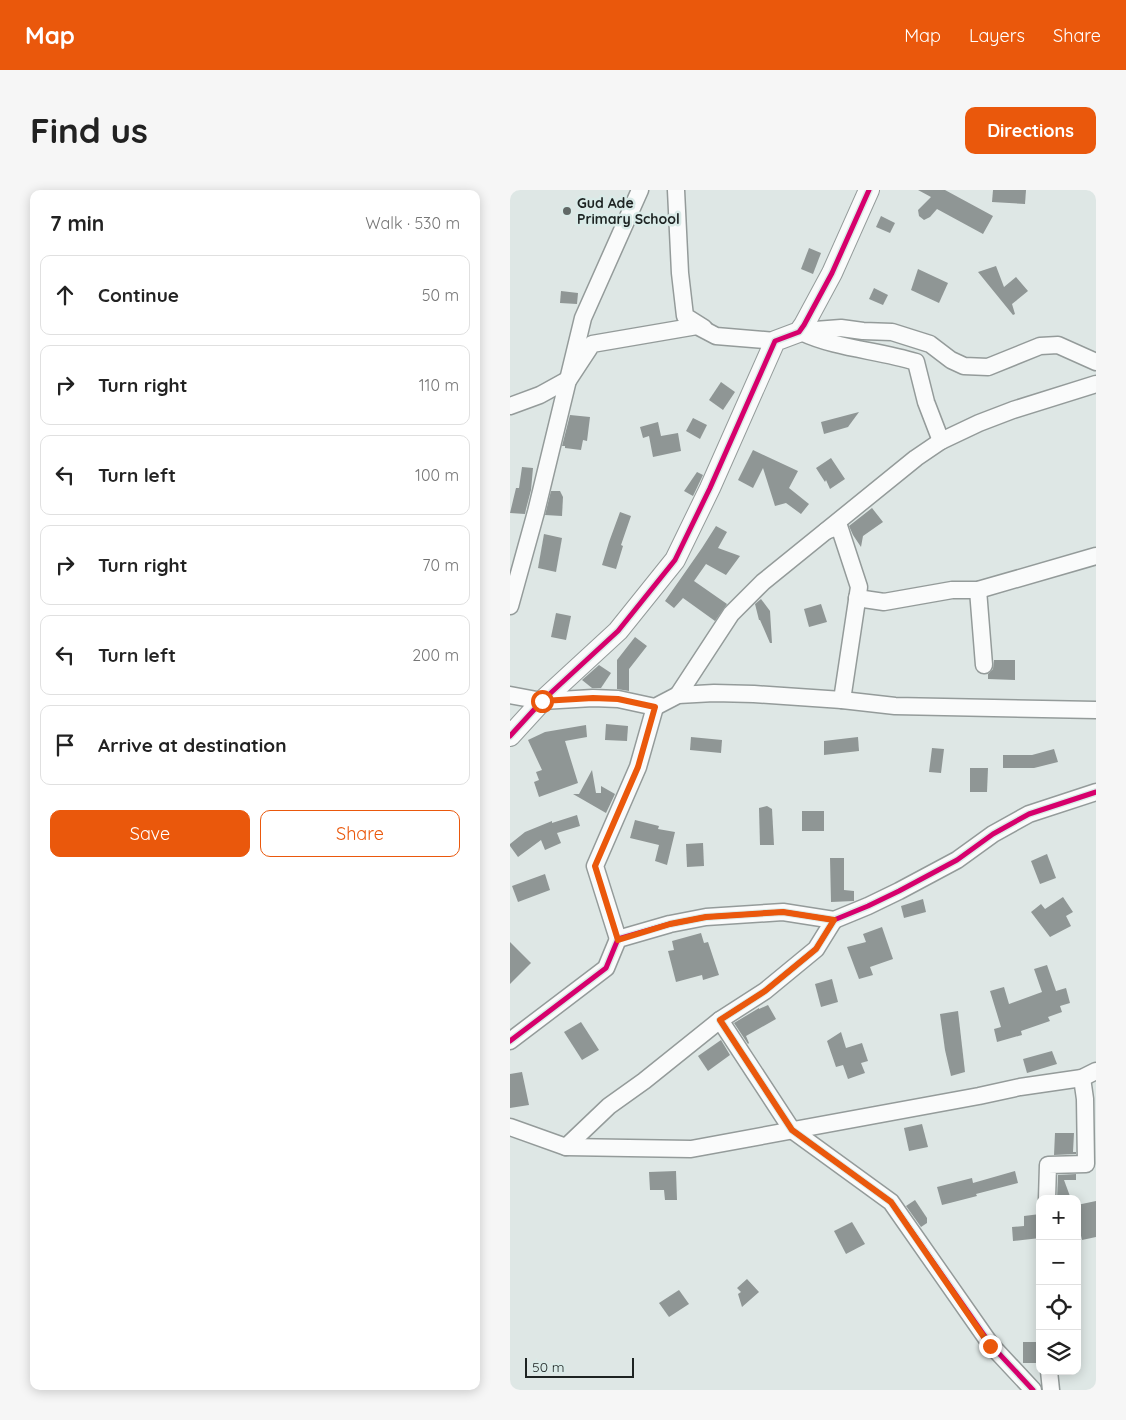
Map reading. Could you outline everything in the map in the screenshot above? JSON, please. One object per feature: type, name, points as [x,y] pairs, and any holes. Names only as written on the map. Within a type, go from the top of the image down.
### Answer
[{"type":"street","points":[[510,606],[536,512],[583,318],[640,190]]},
{"type":"street","points":[[676,190],[680,273],[685,316],[716,336]]},
{"type":"street","points":[[802,328],[832,273],[869,190]]},
{"type":"street","points":[[510,406],[540,395],[569,378],[592,344],[697,326],[716,336],[775,341],[802,328],[815,330],[841,328],[892,332],[930,344],[951,360],[964,366],[988,367],[1040,346],[1058,345],[1096,362]]},
{"type":"street","points":[[802,328],[818,340],[916,362],[926,402],[941,441]]},
{"type":"street","points":[[510,736],[542,701],[618,631],[675,560],[710,488],[775,341]]},
{"type":"street","points":[[678,695],[731,614],[763,582],[916,458],[941,441],[1013,410],[1096,384]]},
{"type":"street","points":[[826,531],[839,526],[859,587],[842,700]]},
{"type":"street","points":[[857,598],[884,602],[952,590],[978,590],[1096,556]]},
{"type":"street","points":[[978,590],[984,665]]},
{"type":"street","points":[[510,696],[542,701],[593,698],[618,699],[655,707],[678,695],[746,693],[895,706],[1096,710]]},
{"type":"street","points":[[510,1041],[606,968],[618,940],[595,866],[638,767],[655,707]]},
{"type":"street","points":[[618,940],[670,924],[706,917],[783,912],[834,920],[907,887],[957,860],[993,834],[1029,814],[1096,792]]},
{"type":"street","points":[[566,1148],[609,1106],[644,1081],[720,1020],[765,991],[816,949],[834,920]]},
{"type":"street","points":[[720,1020],[792,1130],[891,1202],[990,1346],[1033,1390]]},
{"type":"street","points":[[510,1127],[566,1148],[691,1149],[1089,1074],[1085,1099],[1086,1164],[1048,1165],[1047,1195]]},
{"type":"street","points":[[1049,1375],[1051,1390]]},
{"type":"building","points":[[918,190],[945,190],[993,216],[983,234],[937,209],[930,217],[924,220],[919,216],[918,210],[931,197]]},
{"type":"building","points":[[993,190],[1026,190],[1025,204],[992,202]]},
{"type":"building","points":[[881,216],[895,223],[890,233],[876,227]]},
{"type":"building","points":[[809,248],[821,253],[813,274],[801,269]]},
{"type":"building","points":[[996,266],[1004,287],[1016,277],[1028,291],[1012,304],[1015,314],[1013,315],[978,272]]},
{"type":"building","points":[[918,269],[948,283],[939,303],[911,290]]},
{"type":"building","points":[[874,288],[888,295],[883,305],[869,299]]},
{"type":"building","points":[[561,291],[578,293],[577,304],[560,303]]},
{"type":"building","points":[[721,382],[735,392],[723,410],[709,400]]},
{"type":"building","points":[[859,412],[848,427],[824,434],[821,422]]},
{"type":"building","points":[[570,415],[590,417],[587,441],[583,440],[581,450],[562,446]]},
{"type":"building","points":[[693,418],[707,425],[700,439],[686,431]]},
{"type":"building","points":[[658,422],[661,436],[678,433],[681,451],[653,457],[649,436],[643,438],[640,427]]},
{"type":"building","points":[[753,450],[798,471],[789,488],[809,504],[801,514],[786,503],[775,506],[763,468],[753,488],[738,480]]},
{"type":"building","points":[[831,458],[845,479],[830,489],[826,480],[825,482],[816,468]]},
{"type":"building","points":[[522,467],[533,468],[531,490],[525,514],[510,513],[516,488],[519,488]]},
{"type":"building","points":[[697,472],[703,475],[693,496],[684,491]]},
{"type":"building","points":[[551,491],[560,491],[563,497],[562,516],[545,515]]},
{"type":"building","points":[[872,508],[883,522],[863,536],[861,547],[849,526]]},
{"type":"building","points":[[620,512],[631,516],[621,545],[623,546],[616,569],[602,565]]},
{"type":"building","points":[[716,526],[727,532],[718,548],[740,556],[726,575],[706,564],[694,581],[727,604],[715,621],[683,598],[674,608],[665,601]]},
{"type":"building","points":[[544,534],[562,538],[556,572],[538,568]]},
{"type":"building","points":[[761,599],[770,611],[772,643],[770,643],[759,620],[755,604]]},
{"type":"building","points":[[821,604],[827,622],[809,627],[804,609]]},
{"type":"building","points":[[556,613],[571,616],[566,640],[551,637]]},
{"type":"building","points":[[635,637],[647,646],[629,669],[629,691],[617,689],[617,660]]},
{"type":"building","points":[[994,660],[1015,660],[1015,680],[988,679],[988,674],[993,669]]},
{"type":"building","points":[[599,665],[611,673],[601,688],[592,688],[582,680]]},
{"type":"building","points":[[606,724],[628,726],[627,741],[605,740]]},
{"type":"building","points":[[586,725],[587,737],[565,741],[578,783],[539,797],[534,782],[539,780],[536,772],[542,770],[528,740],[545,732]]},
{"type":"building","points":[[691,737],[722,740],[721,753],[690,750]]},
{"type":"building","points":[[858,737],[859,751],[824,755],[824,741]]},
{"type":"building","points":[[932,748],[944,749],[941,773],[929,772]]},
{"type":"building","points":[[1054,749],[1058,762],[1034,768],[1003,768],[1003,755],[1032,755]]},
{"type":"building","points":[[970,768],[988,768],[987,792],[970,792]]},
{"type":"building","points":[[592,770],[596,793],[601,793],[601,786],[615,794],[606,813],[573,794],[579,794]]},
{"type":"building","points":[[767,806],[772,809],[774,845],[760,845],[759,808]]},
{"type":"building","points":[[802,811],[824,811],[824,831],[802,831]]},
{"type":"building","points":[[577,815],[580,826],[557,833],[561,843],[545,850],[541,840],[518,857],[510,846],[525,832],[552,821],[552,823]]},
{"type":"building","points":[[635,820],[659,826],[658,829],[675,832],[667,865],[655,861],[659,845],[630,838]]},
{"type":"building","points":[[703,843],[704,866],[687,867],[686,844]]},
{"type":"building","points":[[1047,854],[1056,878],[1040,884],[1031,861]]},
{"type":"building","points":[[830,858],[844,858],[844,890],[854,891],[854,901],[831,902]]},
{"type":"building","points":[[545,874],[550,890],[518,902],[512,886]]},
{"type":"building","points":[[1063,897],[1073,912],[1066,916],[1071,926],[1050,937],[1031,912],[1041,904],[1045,909]]},
{"type":"building","points":[[923,899],[926,912],[904,918],[901,906]]},
{"type":"building","points":[[882,927],[893,959],[870,967],[873,975],[859,979],[847,947],[866,942],[863,934]]},
{"type":"building","points":[[701,933],[704,943],[708,942],[719,975],[703,980],[702,975],[676,982],[668,951],[674,950],[672,941]]},
{"type":"building","points":[[510,942],[531,963],[510,984]]},
{"type":"building","points":[[1047,965],[1056,991],[1066,988],[1070,1003],[1060,1006],[1062,1012],[1048,1017],[1050,1021],[1021,1031],[1022,1035],[997,1042],[994,1029],[1001,1027],[990,991],[1004,987],[1009,1004],[1042,992],[1034,969]]},
{"type":"building","points":[[832,979],[838,1002],[821,1007],[815,984]]},
{"type":"building","points":[[768,1005],[776,1019],[746,1036],[748,1044],[734,1023],[759,1008]]},
{"type":"building","points":[[958,1011],[965,1072],[951,1076],[940,1014]]},
{"type":"building","points":[[581,1022],[599,1050],[582,1060],[564,1032]]},
{"type":"building","points":[[841,1032],[846,1048],[862,1043],[868,1061],[861,1063],[865,1073],[848,1079],[843,1065],[836,1067],[827,1041]]},
{"type":"building","points":[[721,1040],[730,1055],[708,1071],[698,1056]]},
{"type":"building","points":[[1052,1051],[1057,1064],[1027,1073],[1023,1059]]},
{"type":"building","points":[[522,1072],[529,1105],[510,1108],[510,1074]]},
{"type":"building","points":[[922,1124],[928,1147],[909,1151],[904,1128]]},
{"type":"building","points":[[1055,1133],[1074,1133],[1073,1152],[1076,1152],[1076,1154],[1054,1155]]},
{"type":"building","points":[[676,1171],[677,1200],[665,1200],[664,1190],[650,1190],[649,1172]]},
{"type":"building","points":[[1015,1171],[1018,1183],[942,1205],[937,1187],[972,1178],[973,1183]]},
{"type":"building","points":[[1076,1174],[1076,1180],[1064,1180],[1070,1195],[1057,1195],[1058,1175]]},
{"type":"building","points":[[915,1200],[927,1218],[927,1223],[921,1227],[906,1206]]},
{"type":"building","points":[[1096,1201],[1096,1237],[1082,1240],[1081,1204]]},
{"type":"building","points":[[1036,1214],[1036,1238],[1013,1241],[1012,1227],[1024,1226],[1024,1216]]},
{"type":"building","points":[[852,1222],[865,1244],[846,1254],[834,1231]]},
{"type":"building","points":[[747,1279],[759,1292],[742,1307],[738,1294],[741,1292],[737,1288]]},
{"type":"building","points":[[679,1290],[689,1304],[669,1317],[659,1303]]},
{"type":"building","points":[[1023,1342],[1036,1342],[1036,1363],[1023,1363]]},
{"type":"cycle path","points":[[510,736],[542,701],[618,631],[675,560],[710,488],[775,341],[799,332],[804,325],[832,273],[869,190]]},
{"type":"cycle path","points":[[510,1041],[606,968],[618,939],[670,924],[706,917],[783,912],[834,920],[899,891],[957,860],[993,834],[1029,814],[1096,792]]},
{"type":"cycle path","points":[[834,920],[816,949],[765,991],[720,1020],[792,1130],[891,1202],[991,1345],[1033,1390]]},
{"type":"place","name":"Gud Ade Primary School","points":[[567,211]]},
{"type":"route","points":[[542,701],[593,698],[618,699],[655,707],[638,767],[595,866],[618,940],[670,924],[706,917],[783,912],[834,920],[816,949],[765,991],[720,1020],[792,1130],[891,1202],[990,1346]]}]
